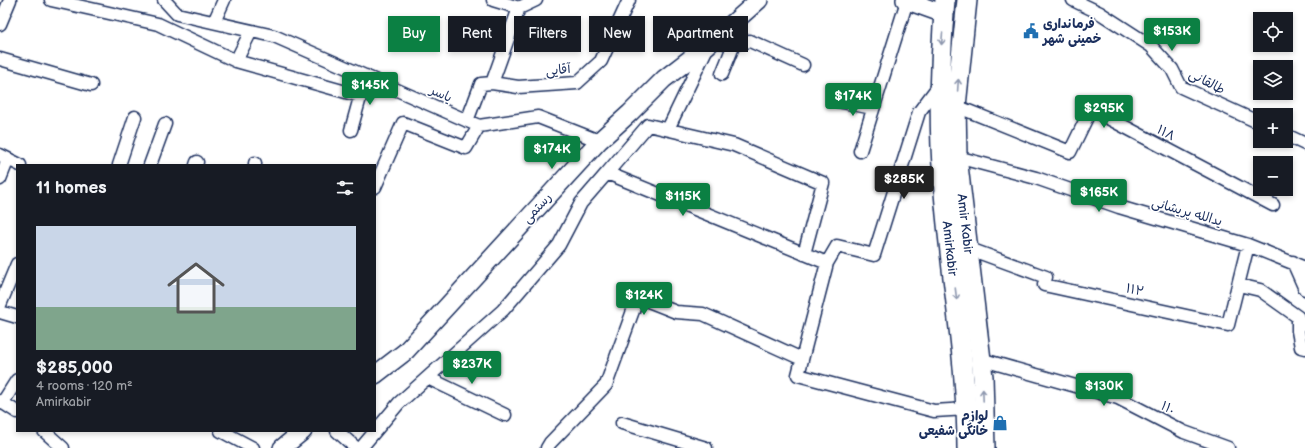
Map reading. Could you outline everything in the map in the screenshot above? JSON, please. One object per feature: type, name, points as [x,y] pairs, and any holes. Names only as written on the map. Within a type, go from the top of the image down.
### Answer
[{"type":"main road","name":"Amir Kabir","points":[[967,0],[956,106],[957,157],[963,260],[980,359],[985,448]]},
{"type":"main road","name":"Amirkabir","points":[[945,7],[940,84],[943,180],[963,260],[967,448]]},
{"type":"street","points":[[0,24],[10,0]]},
{"type":"street","points":[[51,0],[158,24],[236,61],[360,96]]},
{"type":"street","name":"یاسر","points":[[164,0],[177,14],[274,36],[479,126]]},
{"type":"street","points":[[214,22],[224,0]]},
{"type":"street","points":[[493,0],[519,8],[536,0]]},
{"type":"street","name":"آقایی","points":[[492,82],[518,87],[577,83],[601,61],[629,0]]},
{"type":"street","name":"رستمی","points":[[741,16],[759,0]]},
{"type":"street","points":[[860,152],[906,0],[945,7]]},
{"type":"street","name":"طالقانی","points":[[1073,0],[1100,13],[1151,46],[1172,69],[1181,87],[1253,120]]},
{"type":"street","points":[[468,121],[481,84],[492,82],[519,8]]},
{"type":"street","points":[[236,61],[251,30]]},
{"type":"street","points":[[748,41],[803,65]]},
{"type":"street","name":"رستمی","points":[[376,374],[405,352],[599,141],[630,113],[664,78],[699,52]]},
{"type":"street","points":[[668,129],[706,52]]},
{"type":"street","points":[[722,74],[731,52]]},
{"type":"street","points":[[0,59],[91,85]]},
{"type":"street","points":[[351,130],[366,76]]},
{"type":"street","points":[[940,84],[919,112],[874,255],[836,246],[827,264],[798,375],[934,411],[967,409]]},
{"type":"street","points":[[837,101],[873,108]]},
{"type":"street","name":"۱۱۸","points":[[956,106],[1070,152],[1091,109],[1273,205]]},
{"type":"street","points":[[119,164],[135,117]]},
{"type":"street","points":[[376,185],[402,123],[466,148],[479,126],[538,117],[599,141]]},
{"type":"street","points":[[150,164],[165,124]]},
{"type":"street","points":[[376,430],[399,403],[508,304],[559,245],[581,203],[648,125],[734,146],[823,183],[804,254]]},
{"type":"street","points":[[1293,138],[1305,144]]},
{"type":"street","points":[[0,179],[4,157],[18,164]]},
{"type":"street","name":"یدالله پریشانی","points":[[957,157],[1036,178],[1119,207],[1248,245],[1305,268]]},
{"type":"street","points":[[607,172],[827,264]]},
{"type":"street","name":"۱۱۲","points":[[963,260],[1046,277],[1044,285],[1228,325],[1248,245]]},
{"type":"street","points":[[1293,262],[1305,289]]},
{"type":"street","points":[[0,305],[16,266]]},
{"type":"street","points":[[1239,285],[1260,290],[1298,317],[1298,330],[1302,347],[1305,348]]},
{"type":"street","points":[[547,448],[550,443],[606,385],[638,297],[676,312],[704,314],[802,359]]},
{"type":"street","points":[[0,312],[16,317]]},
{"type":"street","name":"۱۱۰","points":[[980,359],[1118,398],[1184,432],[1228,448]]},
{"type":"street","points":[[428,378],[505,415]]},
{"type":"street","points":[[16,381],[1,401],[16,411]]},
{"type":"street","points":[[622,423],[706,448]]},
{"type":"street","points":[[45,432],[63,448]]},
{"type":"street","points":[[223,432],[253,448]]},
{"type":"street","points":[[282,448],[302,432]]},
{"type":"street","points":[[338,432],[356,448]]},
{"type":"street","points":[[361,448],[375,432]]},
{"type":"place","name":"فرمانداری خمینی شهر","points":[[1031,31]]},
{"type":"place","name":"لوازم خانگی شفیعی","points":[[1000,423]]}]
